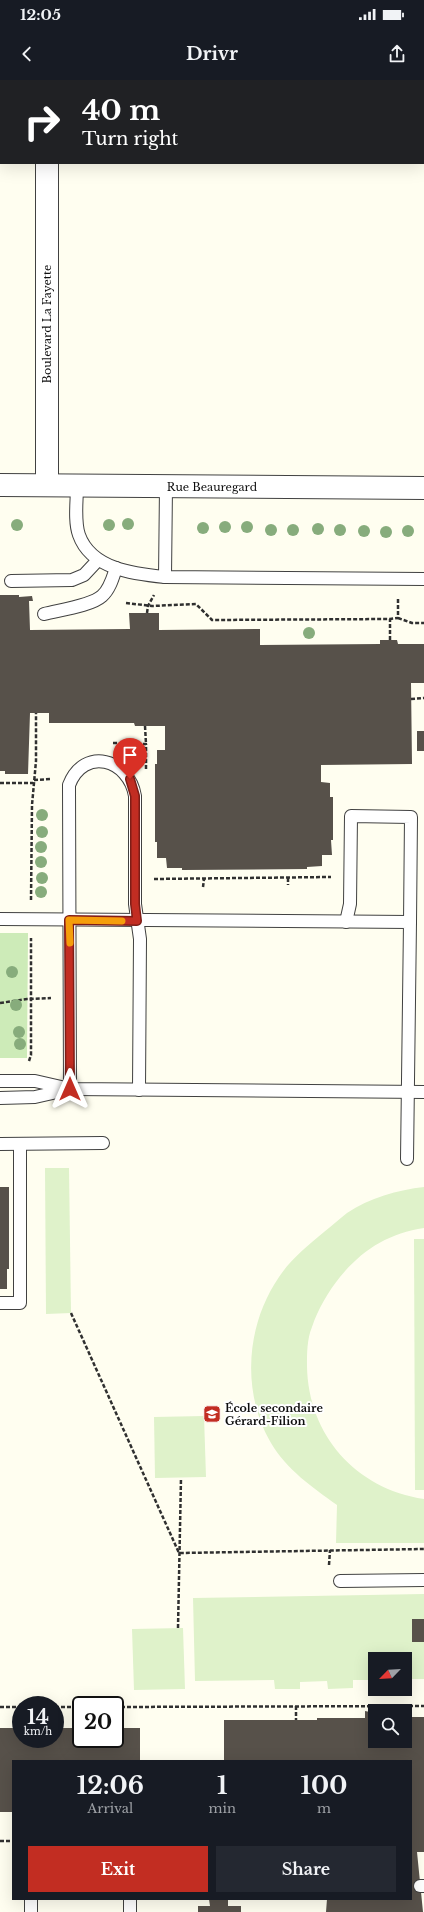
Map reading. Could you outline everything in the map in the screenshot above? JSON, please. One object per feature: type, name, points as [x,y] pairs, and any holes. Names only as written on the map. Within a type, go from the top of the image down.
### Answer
[{"type":"street","name":"Boulevard La Fayette","points":[[47,164],[47,485]]},
{"type":"street","name":"Rue Beauregard","points":[[0,485],[424,488]]},
{"type":"lane","points":[[77,486],[77,523],[79,535],[86,548],[98,560],[116,568],[136,573],[165,577],[424,578]]},
{"type":"lane","points":[[165,577],[166,487]]},
{"type":"lane","points":[[11,581],[72,580],[84,575],[98,560]]},
{"type":"lane","points":[[44,614],[90,602],[101,597],[111,582],[116,568]]},
{"type":"lane","points":[[70,1089],[69,785],[79,769],[96,762],[110,763],[126,772],[134,787],[135,904],[140,939],[139,1090]]},
{"type":"lane","points":[[346,922],[350,904],[351,816],[411,817],[407,1159]]},
{"type":"lane","points":[[0,919],[410,922]]},
{"type":"lane","points":[[0,1081],[35,1081],[70,1089],[424,1092]]},
{"type":"lane","points":[[0,1098],[35,1097],[70,1089]]},
{"type":"lane","points":[[0,1144],[103,1144]]},
{"type":"lane","points":[[0,1303],[20,1303],[20,1144]]},
{"type":"lane","points":[[340,1581],[424,1580]]},
{"type":"lane","points":[[31,1900],[31,1912]]},
{"type":"lane","points":[[130,1900],[130,1912]]},
{"type":"path","points":[[398,592],[398,618]]},
{"type":"path","points":[[126,603],[148,606],[196,604],[212,620],[398,618],[412,623],[424,623]]},
{"type":"path","points":[[147,613],[148,606]]},
{"type":"path","points":[[390,618],[390,640]]},
{"type":"path","points":[[411,699],[424,698]]},
{"type":"path","points":[[31,905],[32,805],[36,713]]},
{"type":"path","points":[[145,726],[146,772]]},
{"type":"path","points":[[112,743],[146,744]]},
{"type":"path","points":[[0,783],[51,780],[52,776]]},
{"type":"path","points":[[148,879],[337,877]]},
{"type":"path","points":[[288,878],[288,885]]},
{"type":"path","points":[[203,887],[204,879]]},
{"type":"path","points":[[28,1062],[30,1055],[31,932]]},
{"type":"path","points":[[0,1003],[31,998]]},
{"type":"path","points":[[70,1313],[179,1553]]},
{"type":"path","points":[[178,1628],[181,1478]]},
{"type":"path","points":[[179,1553],[424,1549]]},
{"type":"path","points":[[296,1706],[296,1720]]},
{"type":"path","points":[[124,1707],[424,1706]]},
{"type":"path","points":[[0,1707],[12,1707]]},
{"type":"path","points":[[0,1841],[12,1841]]},
{"type":"green space","points":[[0,933],[28,933],[27,1058],[0,1058]]},
{"type":"green space","points":[[45,1168],[69,1168],[71,1313],[46,1314]]},
{"type":"green space","points":[[424,1187],[424,1228],[399,1234],[377,1244],[348,1267],[331,1289],[314,1320],[308,1341],[307,1366],[310,1391],[316,1414],[327,1436],[340,1455],[357,1471],[377,1484],[399,1493],[424,1499],[424,1543],[336,1543],[337,1505],[318,1492],[292,1470],[277,1453],[261,1423],[255,1402],[252,1381],[251,1359],[254,1337],[268,1296],[284,1270],[305,1248],[347,1213],[365,1203],[404,1190]]},
{"type":"green space","points":[[414,1239],[424,1239],[424,1490],[415,1490]]},
{"type":"green space","points":[[204,1416],[206,1477],[155,1478],[154,1417]]},
{"type":"green space","points":[[424,1594],[424,1679],[412,1679],[412,1652],[368,1652],[368,1680],[353,1680],[353,1688],[328,1689],[327,1681],[300,1682],[300,1689],[275,1689],[274,1680],[195,1681],[193,1598]]},
{"type":"green space","points":[[183,1628],[185,1689],[134,1690],[132,1629]]},
{"type":"building","points":[[0,595],[19,595],[19,597],[32,596],[33,601],[29,601],[30,630],[130,629],[129,613],[159,613],[159,630],[260,629],[260,645],[380,644],[380,640],[397,640],[398,644],[424,644],[424,683],[411,683],[412,764],[321,765],[321,782],[330,783],[330,797],[333,797],[333,840],[331,840],[332,855],[322,855],[322,866],[307,867],[307,869],[182,870],[182,868],[167,868],[166,858],[157,858],[157,842],[155,842],[155,764],[157,764],[157,750],[165,750],[165,726],[135,726],[134,723],[49,723],[49,713],[30,713],[28,774],[5,774],[5,771],[0,771]]},
{"type":"building","points":[[417,731],[424,731],[424,751],[417,751]]},
{"type":"building","points":[[0,1187],[9,1187],[9,1269],[7,1269],[7,1289],[0,1289]]},
{"type":"building","points":[[412,1619],[424,1619],[424,1642],[412,1642]]},
{"type":"building","points":[[365,1711],[368,1712],[368,1748],[412,1748],[412,1717],[424,1717],[424,1852],[417,1852],[423,1912],[326,1912],[327,1900],[412,1900],[412,1760],[224,1760],[224,1720],[317,1720],[317,1718],[365,1718]]},
{"type":"building","points":[[0,1728],[12,1728],[12,1748],[64,1748],[64,1728],[72,1728],[72,1748],[124,1748],[124,1728],[140,1728],[140,1760],[12,1760],[12,1812],[0,1812]]},
{"type":"building","points":[[209,1900],[228,1900],[228,1906],[241,1906],[241,1912],[198,1912],[198,1906],[210,1906]]},
{"type":"slow traffic","points":[[70,943],[69,920],[122,921]]},
{"type":"place","name":"École secondaire Gérard-Filion","points":[[212,1414]]},
{"type":"route","points":[[70,1089],[69,920],[137,921],[135,904],[135,796],[134,787],[130,779]]}]
